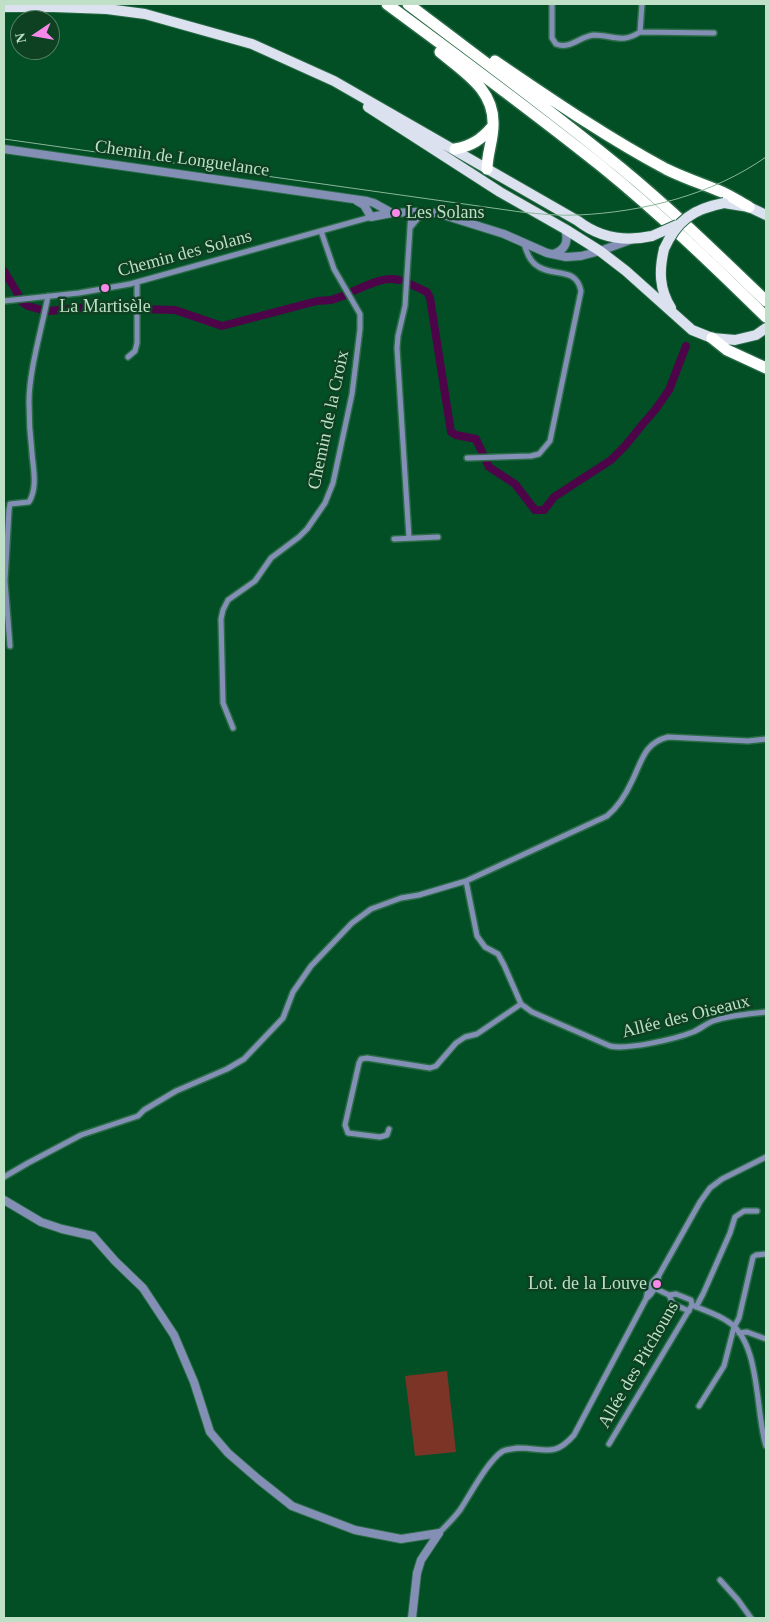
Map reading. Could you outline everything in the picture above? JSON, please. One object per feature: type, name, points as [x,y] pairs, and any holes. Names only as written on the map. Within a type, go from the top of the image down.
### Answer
[{"type":"highway","points":[[381,4],[472,78],[483,90],[492,107],[494,126],[487,168]]},
{"type":"highway","points":[[387,4],[539,117],[634,194],[718,269],[766,317]]},
{"type":"highway","points":[[408,4],[543,106],[647,190],[766,302]]},
{"type":"highway","points":[[412,4],[563,108],[634,151],[724,198],[749,207]]},
{"type":"highway","points":[[455,149],[477,142],[494,126]]},
{"type":"highway","points":[[712,338],[727,350],[766,368]]},
{"type":"main road","points":[[4,7],[108,9],[145,14],[235,38],[334,81],[455,149],[578,221],[588,229],[619,239],[633,239],[652,236],[678,225]]},
{"type":"main road","points":[[310,70],[431,149],[522,202],[600,251],[626,271],[692,330],[712,338],[736,340],[756,335],[766,328]]},
{"type":"main road","points":[[487,168],[489,177],[522,202]]},
{"type":"main road","points":[[675,315],[666,300],[661,284],[660,267],[669,237],[687,217],[724,198]]},
{"type":"main road","points":[[749,207],[766,216]]},
{"type":"street","points":[[552,4],[552,38],[560,46],[592,35],[619,40],[640,32],[714,33]]},
{"type":"street","points":[[640,32],[642,4]]},
{"type":"street","name":"Chemin de Longuelance","points":[[4,149],[374,203],[392,213]]},
{"type":"street","points":[[355,200],[364,205],[371,217],[392,213],[437,213],[504,234],[524,244],[566,258],[600,251],[633,239]]},
{"type":"street","points":[[409,538],[397,348],[405,306],[411,212]]},
{"type":"street","points":[[410,228],[423,212]]},
{"type":"street","name":"Chemin des Solans","points":[[4,301],[79,293],[137,282],[371,217]]},
{"type":"street","points":[[552,254],[566,246],[567,236],[560,226]]},
{"type":"street","name":"Chemin de la Croix","points":[[234,728],[224,703],[222,610],[228,600],[255,580],[271,558],[307,529],[325,503],[333,483],[352,394],[360,314],[334,269],[321,231]]},
{"type":"street","points":[[467,458],[531,456],[539,454],[550,441],[581,298],[581,290],[578,280],[573,276],[539,267],[529,256],[524,244]]},
{"type":"street","points":[[128,357],[134,351],[137,343],[137,282]]},
{"type":"street","points":[[10,646],[5,581],[9,510],[10,504],[30,502],[32,496],[34,482],[29,401],[32,375],[48,296]]},
{"type":"street","points":[[394,539],[438,537]]},
{"type":"street","points":[[4,1177],[80,1135],[138,1116],[144,1110],[176,1091],[227,1069],[244,1059],[283,1018],[292,992],[310,966],[352,923],[372,910],[401,898],[419,896],[466,881],[607,816],[615,809],[631,783],[645,751],[657,740],[668,737],[748,741],[766,739]]},
{"type":"street","points":[[389,1129],[387,1135],[380,1137],[348,1133],[346,1129],[345,1125],[361,1059],[367,1058],[430,1068],[436,1066],[456,1043],[465,1037],[477,1034],[522,1004],[498,954],[485,947],[477,936],[466,881]]},
{"type":"street","name":"Allée des Oiseaux","points":[[522,1004],[532,1012],[618,1048],[684,1035],[733,1015],[766,1012]]},
{"type":"street","points":[[412,1618],[417,1573],[421,1560],[439,1533],[458,1512],[490,1464],[501,1452],[509,1449],[526,1448],[548,1451],[559,1448],[570,1440],[646,1299],[647,1291],[652,1287],[700,1202],[710,1188],[722,1179],[766,1157]]},
{"type":"street","points":[[4,1200],[41,1222],[93,1236],[143,1288],[174,1335],[194,1382],[210,1432],[228,1453],[292,1506],[355,1530],[401,1539],[439,1533]]},
{"type":"street","name":"Allée des Pitchouns","points":[[609,1444],[693,1304],[703,1294],[730,1233],[735,1217],[744,1211],[757,1211]]},
{"type":"street","points":[[698,1406],[724,1366],[734,1327],[739,1318],[753,1257],[766,1254]]},
{"type":"street","points":[[652,1287],[669,1296],[673,1304],[689,1311]]},
{"type":"street","points":[[669,1296],[676,1294],[728,1321],[744,1339],[750,1356],[766,1446]]},
{"type":"street","points":[[739,1333],[747,1332],[766,1340]]},
{"type":"street","points":[[720,1580],[751,1618]]},
{"type":"shaded area","points":[[447,1371],[456,1452],[415,1456],[405,1376]]},
{"type":"waterway","points":[[4,271],[18,294]]},
{"type":"waterway","points":[[351,292],[381,280],[399,280]]},
{"type":"waterway","points":[[410,284],[427,292],[430,298],[451,432],[456,435],[476,439],[489,467],[515,484],[535,510],[544,510],[554,497],[611,460],[625,446],[669,390],[686,346]]},
{"type":"waterway","points":[[141,309],[175,310],[222,326],[346,295]]},
{"type":"waterway","points":[[22,302],[42,310]]},
{"type":"waterway","points":[[49,311],[97,306],[134,308]]},
{"type":"tram line","points":[[4,139],[521,212],[564,215],[627,210],[676,199],[723,182],[766,157]]},
{"type":"place","name":"Les Solans","points":[[396,213]]},
{"type":"place","name":"La Martisèle","points":[[105,288]]},
{"type":"place","name":"Lot. de la Louve","points":[[657,1284]]}]
